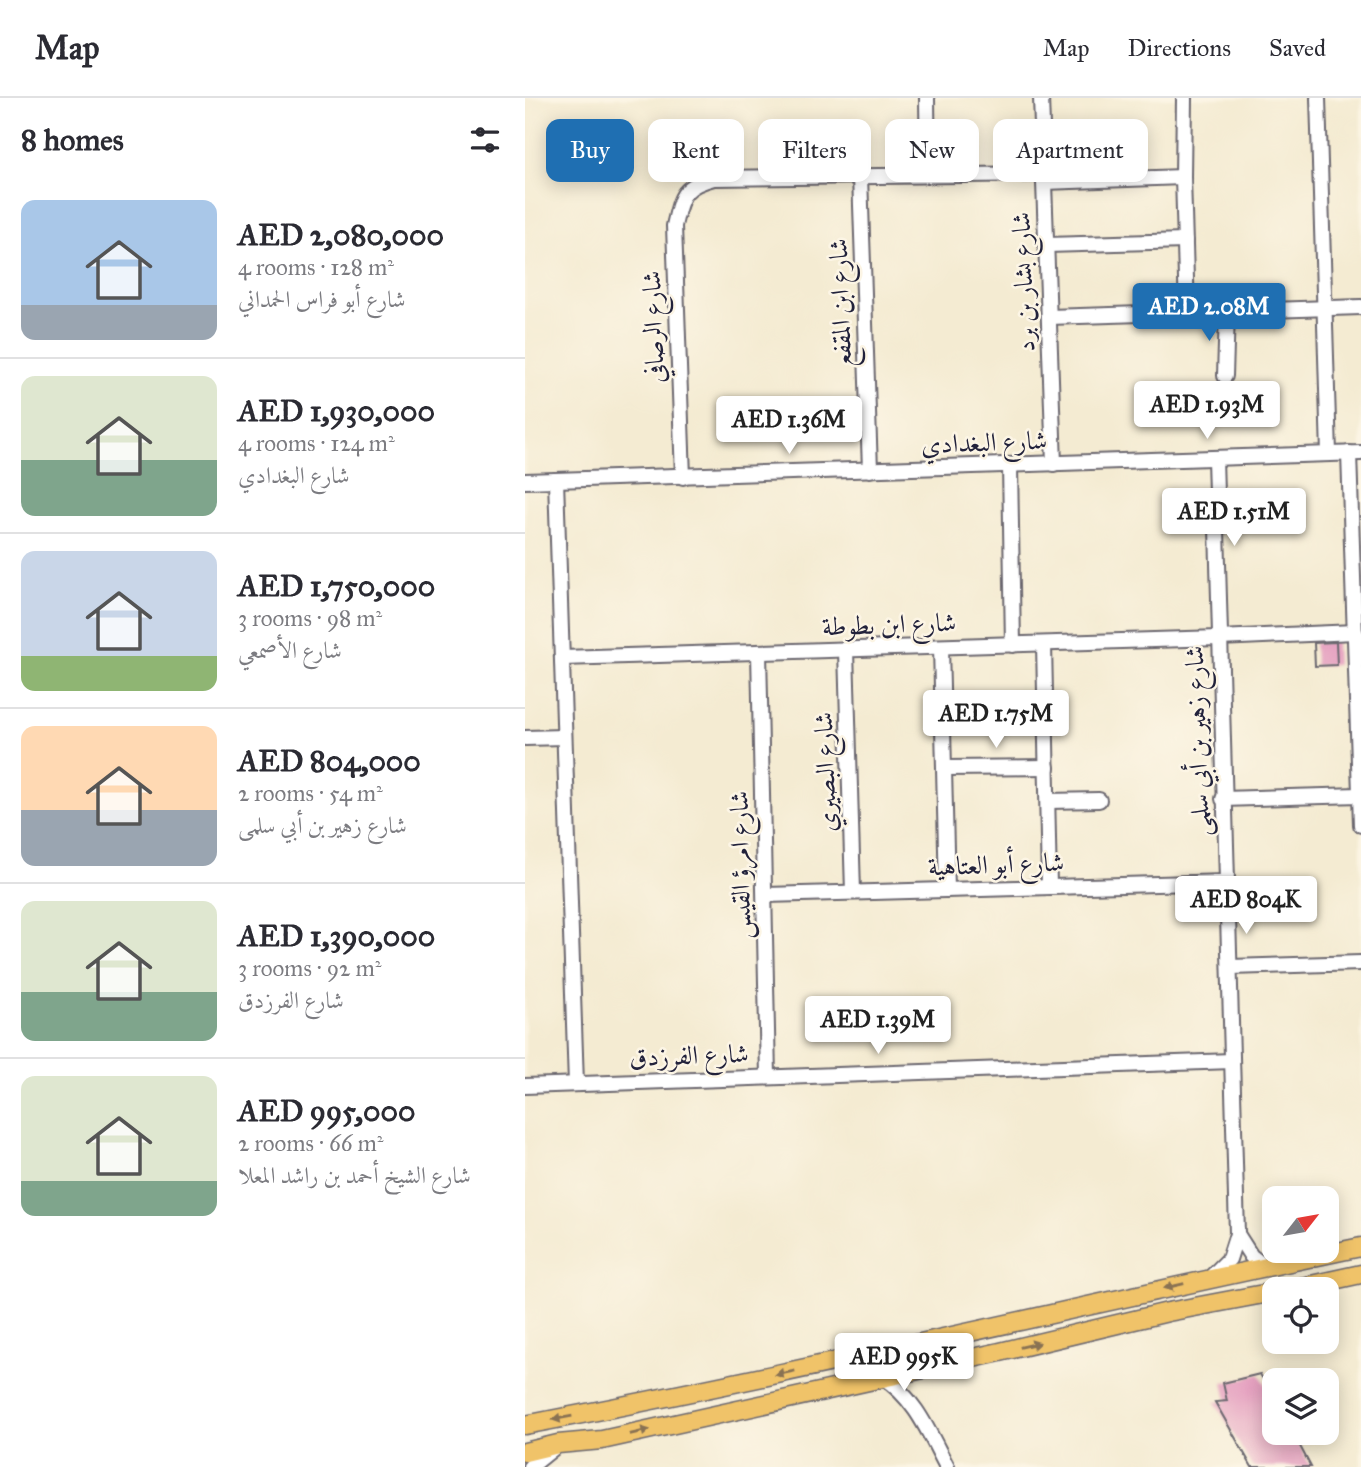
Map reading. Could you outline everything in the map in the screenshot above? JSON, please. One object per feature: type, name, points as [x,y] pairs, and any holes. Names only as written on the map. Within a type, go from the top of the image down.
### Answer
[{"type":"main road","points":[[525,1425],[611,1410],[825,1365],[1361,1247]]},
{"type":"main road","points":[[1339,1279],[1361,1274]]},
{"type":"main road","points":[[525,1452],[558,1444],[602,1440],[1168,1312],[1262,1294]]},
{"type":"street","points":[[927,98],[927,119]]},
{"type":"street","name":"شارع بشار بن برد","points":[[1041,98],[1042,119]]},
{"type":"street","points":[[1184,98],[1183,177],[1187,313]]},
{"type":"street","points":[[1318,98],[1329,454]]},
{"type":"street","name":"شارع الرصافي","points":[[683,477],[674,226],[679,203],[685,190],[696,183],[713,178],[758,177]]},
{"type":"street","points":[[1148,177],[1183,177]]},
{"type":"street","name":"شارع ابن المقفع","points":[[860,182],[870,470]]},
{"type":"street","name":"شارع بشار بن برد","points":[[1044,182],[1054,464]]},
{"type":"street","points":[[1047,246],[1185,241]]},
{"type":"street","points":[[1049,317],[1361,307]]},
{"type":"street","points":[[1226,376],[1227,312]]},
{"type":"street","points":[[1355,453],[1361,825]]},
{"type":"street","name":"شارع البغدادي","points":[[525,481],[1355,453]]},
{"type":"street","name":"شارع زهير بن أبي سلمى","points":[[1209,1279],[1229,1259],[1237,1234],[1215,458]]},
{"type":"street","points":[[1010,465],[1013,645]]},
{"type":"street","points":[[556,480],[576,1084]]},
{"type":"street","name":"شارع ابن بطوطة","points":[[562,658],[1219,638],[1358,638]]},
{"type":"street","points":[[1044,644],[1049,887]]},
{"type":"street","points":[[941,647],[947,890]]},
{"type":"street","name":"شارع البصيري","points":[[846,650],[853,892]]},
{"type":"street","name":"شارع امرؤ القيس","points":[[759,652],[768,1077]]},
{"type":"street","points":[[525,738],[564,737]]},
{"type":"street","points":[[945,768],[1047,767]]},
{"type":"street","points":[[1223,799],[1360,795]]},
{"type":"street","points":[[1048,801],[1099,800]]},
{"type":"street","name":"شارع أبو العتاهية","points":[[766,895],[1227,882]]},
{"type":"street","points":[[1230,967],[1361,963]]},
{"type":"street","name":"شارع الفرزدق","points":[[525,1086],[1232,1060]]},
{"type":"street","points":[[1237,1234],[1245,1250],[1265,1267]]},
{"type":"street","points":[[915,1370],[911,1385],[915,1408]]},
{"type":"street","points":[[883,1377],[899,1389],[915,1408],[947,1467]]},
{"type":"street","points":[[530,1467],[558,1444]]},
{"type":"building","points":[[1336,642],[1337,665],[1315,666],[1314,643]]},
{"type":"building","points":[[1260,1374],[1262,1445],[1299,1445],[1311,1467],[1252,1467],[1215,1402],[1227,1401],[1223,1383]]}]
